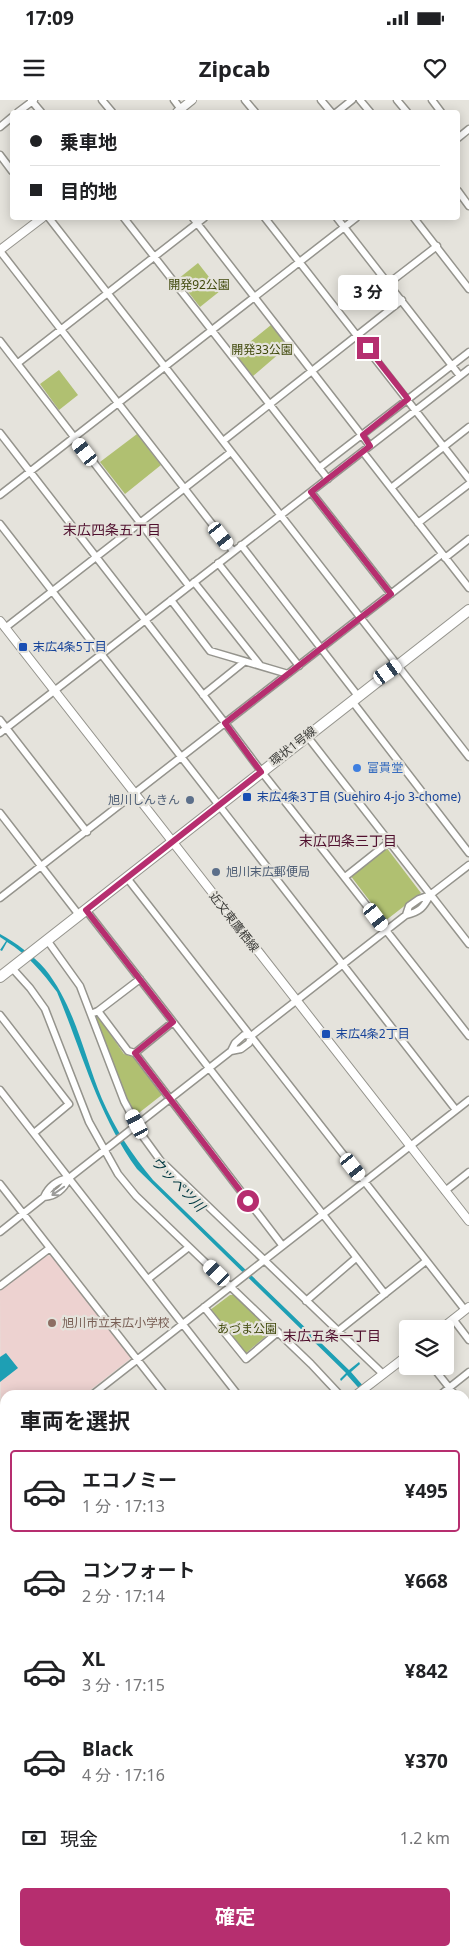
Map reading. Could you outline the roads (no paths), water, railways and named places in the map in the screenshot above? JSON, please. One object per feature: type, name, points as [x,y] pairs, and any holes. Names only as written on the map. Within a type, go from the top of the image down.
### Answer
[{"type":"main road","name":"環状1号線","points":[[0,977],[469,610]]},
{"type":"street","points":[[20,110],[32,100]]},
{"type":"street","points":[[102,100],[110,110]]},
{"type":"street","points":[[181,110],[192,100]]},
{"type":"street","points":[[245,100],[253,110]]},
{"type":"street","points":[[321,100],[329,110]]},
{"type":"street","points":[[340,110],[352,100]]},
{"type":"street","points":[[360,100],[368,110]]},
{"type":"street","points":[[397,100],[405,110]]},
{"type":"street","points":[[0,127],[10,119]]},
{"type":"street","points":[[0,155],[10,168]]},
{"type":"street","points":[[460,194],[469,206]]},
{"type":"street","points":[[39,220],[0,251],[233,551]]},
{"type":"street","points":[[51,220],[469,757]]},
{"type":"street","points":[[126,220],[328,479]]},
{"type":"street","points":[[18,363],[154,257],[195,220],[370,446]]},
{"type":"street","points":[[267,220],[469,479]]},
{"type":"street","points":[[339,220],[460,376]]},
{"type":"street","points":[[0,495],[353,220]]},
{"type":"street","points":[[416,220],[469,288]]},
{"type":"street","points":[[389,283],[437,246]]},
{"type":"street","points":[[223,440],[402,300]]},
{"type":"street","points":[[0,341],[140,523],[260,666]]},
{"type":"street","points":[[319,468],[469,352]]},
{"type":"street","points":[[0,733],[469,369]]},
{"type":"street","points":[[391,488],[469,427]]},
{"type":"street","points":[[0,433],[261,772],[469,1036]]},
{"type":"street","points":[[5,628],[232,452]]},
{"type":"street","points":[[363,452],[469,588]]},
{"type":"street","points":[[418,523],[469,484]]},
{"type":"street","points":[[311,492],[391,594]]},
{"type":"street","points":[[0,524],[100,655],[219,804],[456,1110]]},
{"type":"street","points":[[0,898],[391,594],[469,539]]},
{"type":"street","points":[[241,545],[322,648],[355,698],[469,853]]},
{"type":"street","points":[[218,563],[299,666]]},
{"type":"street","points":[[171,600],[210,651],[288,674]]},
{"type":"street","name":"近文東鷹栖線","points":[[0,621],[469,1222]]},
{"type":"street","points":[[203,695],[244,662]]},
{"type":"street","points":[[0,720],[87,832]]},
{"type":"street","points":[[307,736],[469,944]]},
{"type":"street","points":[[0,813],[42,866],[140,979],[384,1294]]},
{"type":"street","points":[[345,877],[389,842]]},
{"type":"street","points":[[0,1232],[44,1197],[48,1189],[61,1180],[69,1178],[209,1069],[230,1051],[235,1043],[244,1035],[251,1036],[386,930],[406,914],[409,906],[419,898],[430,895],[469,865]]},
{"type":"street","points":[[127,878],[426,1261],[467,1308],[453,1319],[469,1340]]},
{"type":"street","points":[[406,914],[416,913],[424,908],[430,895]]},
{"type":"street","points":[[48,940],[80,986],[94,1013],[134,1126],[160,1160],[261,1262],[306,1301],[383,1374]]},
{"type":"street","points":[[15,965],[45,1009],[78,1097],[118,1174],[136,1196],[312,1364],[335,1390]]},
{"type":"street","points":[[94,1013],[140,979]]},
{"type":"street","points":[[94,1013],[128,1052],[135,1053],[282,1245]]},
{"type":"street","points":[[0,1015],[69,1104]]},
{"type":"street","points":[[135,1053],[173,1022]]},
{"type":"street","points":[[0,1090],[234,1390]]},
{"type":"street","points":[[34,1133],[78,1097]]},
{"type":"street","points":[[98,1390],[469,1100]]},
{"type":"street","points":[[445,1191],[469,1172]]},
{"type":"street","points":[[0,1184],[162,1390]]},
{"type":"street","points":[[148,1279],[189,1247]]},
{"type":"street","points":[[1,1283],[50,1248]]},
{"type":"street","points":[[306,1301],[356,1258]]},
{"type":"street","points":[[338,1331],[426,1261]]},
{"type":"street","points":[[204,1308],[246,1359],[278,1332]]},
{"type":"street","points":[[362,1390],[399,1362]]},
{"type":"street","points":[[447,1390],[469,1372]]},
{"type":"street","points":[[439,1375],[450,1388]]},
{"type":"water","points":[[0,934],[18,945],[35,959],[55,983],[71,1015],[112,1121],[145,1171],[349,1370],[359,1362],[360,1364],[351,1372],[367,1390],[360,1390],[347,1375],[341,1381],[340,1379],[346,1373],[137,1169],[123,1148],[101,1105],[57,992],[34,964],[21,952],[7,942],[2,951],[0,950],[6,941],[0,937]]},
{"type":"water","points":[[6,1353],[18,1368],[0,1382],[0,1357]]},
{"type":"place","name":"末広4条5丁目","points":[[23,647]]},
{"type":"place","name":"富貴堂","points":[[357,768]]},
{"type":"place","name":"末広4条3丁目 (Suehiro 4-jo 3-chome)","points":[[247,797]]},
{"type":"place","name":"旭川しんきん","points":[[190,800]]},
{"type":"place","name":"旭川末広郵便局","points":[[216,872]]},
{"type":"place","name":"末広4条2丁目","points":[[326,1034]]},
{"type":"place","name":"旭川市立末広小学校","points":[[52,1323]]},
{"type":"district","name":"末広四条五丁目","points":[[112,530]]},
{"type":"district","name":"末広四条三丁目","points":[[348,841]]},
{"type":"district","name":"末広五条一丁目","points":[[332,1336]]},
{"type":"park label","name":"開発92公園","points":[[199,285]]},
{"type":"park label","name":"開発33公園","points":[[262,350]]},
{"type":"park label","name":"あづま公園","points":[[247,1329]]},
{"type":"water label","name":"ウッペツ川","points":[[178,1184]]}]
